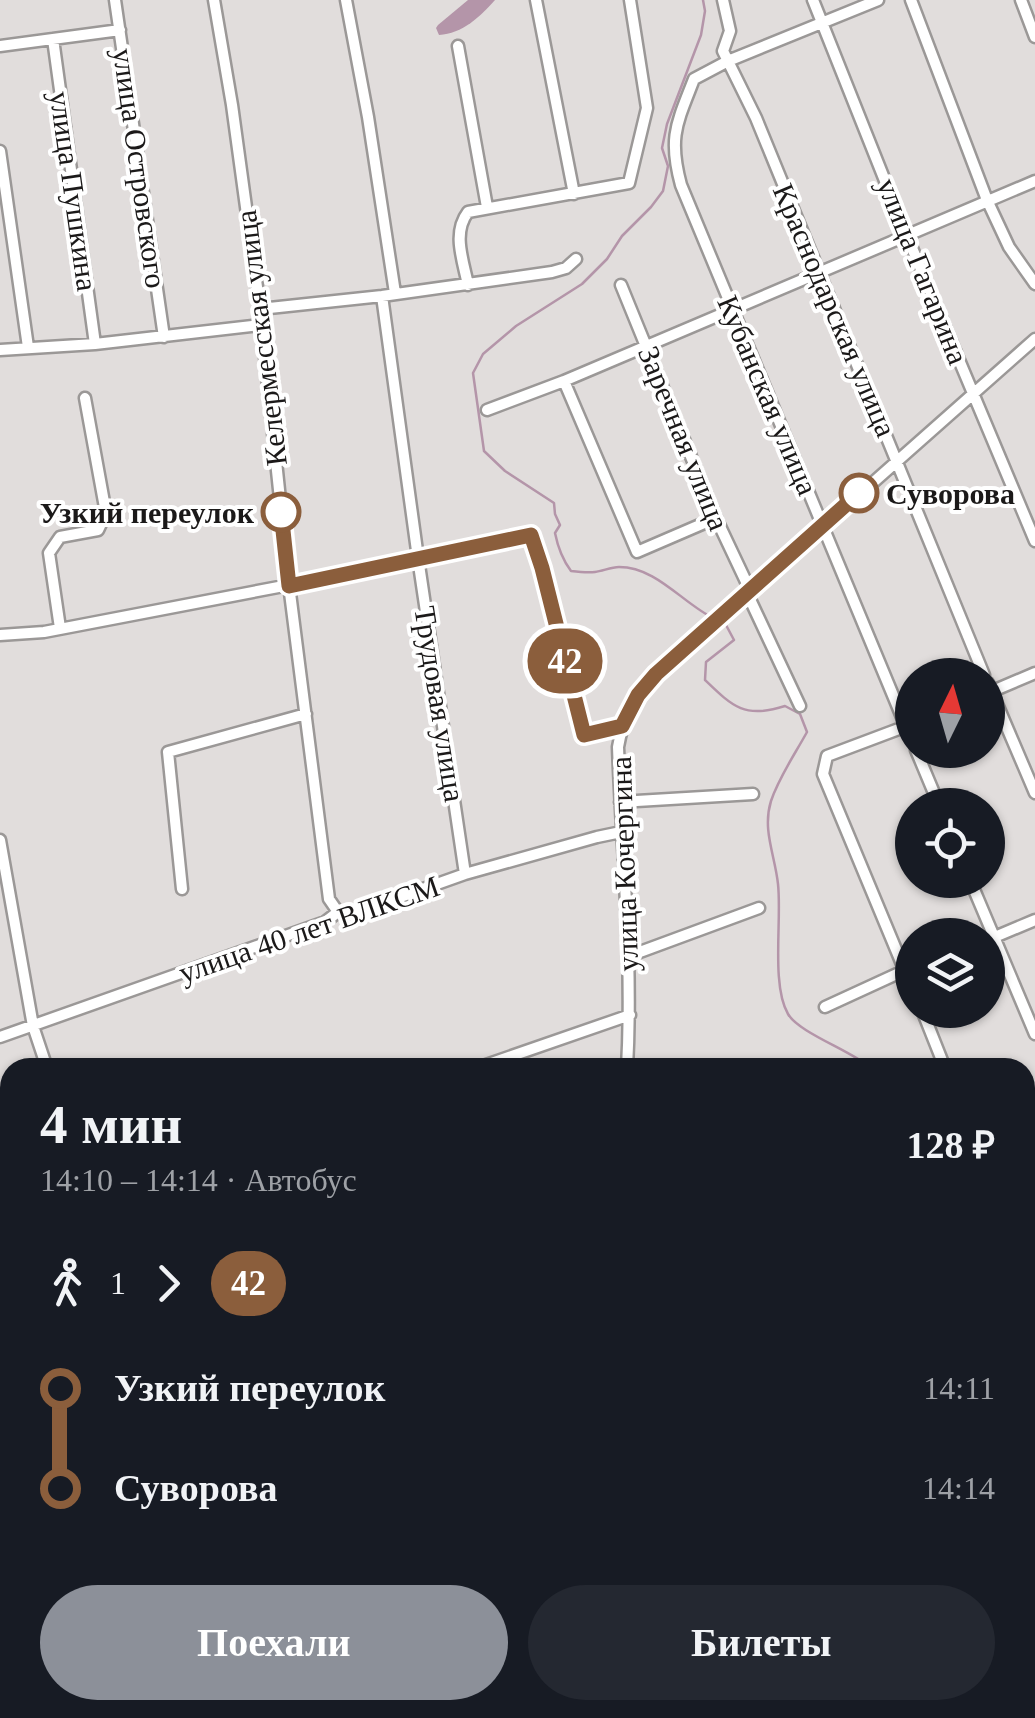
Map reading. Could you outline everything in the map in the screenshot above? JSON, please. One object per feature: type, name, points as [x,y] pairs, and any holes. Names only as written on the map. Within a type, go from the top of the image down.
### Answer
[{"type":"street","name":"улица Островского","points":[[115,0],[164,337]]},
{"type":"street","name":"Келермесская улица","points":[[214,0],[260,309],[289,586],[329,899],[338,912]]},
{"type":"street","name":"Трудовая улица","points":[[346,0],[368,118],[418,558],[465,874]]},
{"type":"street","points":[[536,0],[574,194]]},
{"type":"street","points":[[468,285],[459,242],[460,223],[468,212],[629,183],[647,108],[630,0]]},
{"type":"street","name":"Краснодарская улица","points":[[723,0],[730,31],[724,50],[728,61],[756,118],[977,658]]},
{"type":"street","name":"улица Гагарина","points":[[814,0],[907,236],[1035,541]]},
{"type":"street","name":"Кубанская улица","points":[[878,0],[728,61],[694,79],[677,123],[673,155],[681,185],[732,309],[895,693]]},
{"type":"street","points":[[911,0],[987,200],[1009,246],[1035,284]]},
{"type":"street","points":[[1021,0],[1035,38]]},
{"type":"street","points":[[0,46],[120,30]]},
{"type":"street","name":"улица Пушкина","points":[[53,38],[95,344]]},
{"type":"street","points":[[458,46],[486,207]]},
{"type":"street","points":[[0,151],[28,347]]},
{"type":"street","points":[[487,410],[1035,181]]},
{"type":"street","points":[[260,309],[552,272],[566,268],[576,259]]},
{"type":"street","name":"Заречная улица","points":[[622,285],[716,518],[800,706]]},
{"type":"street","points":[[0,350],[95,344],[261,325]]},
{"type":"street","points":[[622,726],[638,695],[656,674],[1035,339]]},
{"type":"street","points":[[564,381],[638,552],[716,518]]},
{"type":"street","points":[[60,628],[49,552],[60,536],[98,530],[106,513],[86,398]]},
{"type":"street","name":"улица Кочергина","points":[[418,558],[531,535],[584,735],[622,726],[618,747],[629,956],[628,1058]]},
{"type":"street","points":[[0,635],[60,628],[289,586],[418,558]]},
{"type":"street","points":[[1005,684],[1035,674]]},
{"type":"street","points":[[182,889],[168,752],[306,714]]},
{"type":"street","points":[[1005,725],[1035,792]]},
{"type":"street","points":[[895,730],[827,756],[823,774],[895,937]]},
{"type":"street","points":[[620,802],[753,794]]},
{"type":"street","name":"улица 40 лет ВЛКСМ","points":[[0,1037],[325,922],[338,912],[361,911],[465,874],[621,832]]},
{"type":"street","points":[[0,840],[34,1026],[44,1058]]},
{"type":"street","points":[[629,956],[758,908]]},
{"type":"street","points":[[1005,933],[1035,920]]},
{"type":"street","points":[[1005,969],[1035,1034]]},
{"type":"street","points":[[824,1007],[895,975]]},
{"type":"street","points":[[506,1058],[630,1015]]},
{"type":"street","points":[[929,1028],[941,1058]]},
{"type":"shaded area","points":[[468,0],[495,0],[463,28],[439,35],[438,25]]},
{"type":"waterway","points":[[703,0],[701,35],[667,124],[662,148],[668,166],[663,191],[582,284],[516,326],[483,354],[473,373],[484,451],[505,471],[554,503],[560,525],[556,538],[571,571],[619,567],[646,573],[715,619]]},
{"type":"waterway","points":[[722,623],[734,640],[706,662],[705,680],[732,704],[749,711],[785,706],[800,714],[807,732],[778,783],[769,812],[768,832],[778,884],[778,969],[783,1002],[788,1014],[803,1028],[856,1058]]},
{"type":"bus line","name":"42","points":[[281,512],[289,586],[531,535],[584,735],[622,726],[638,695],[656,674],[859,493]]},
{"type":"place","name":"Суворова","points":[[859,493]]},
{"type":"place","name":"Узкий переулок","points":[[281,512]]}]
